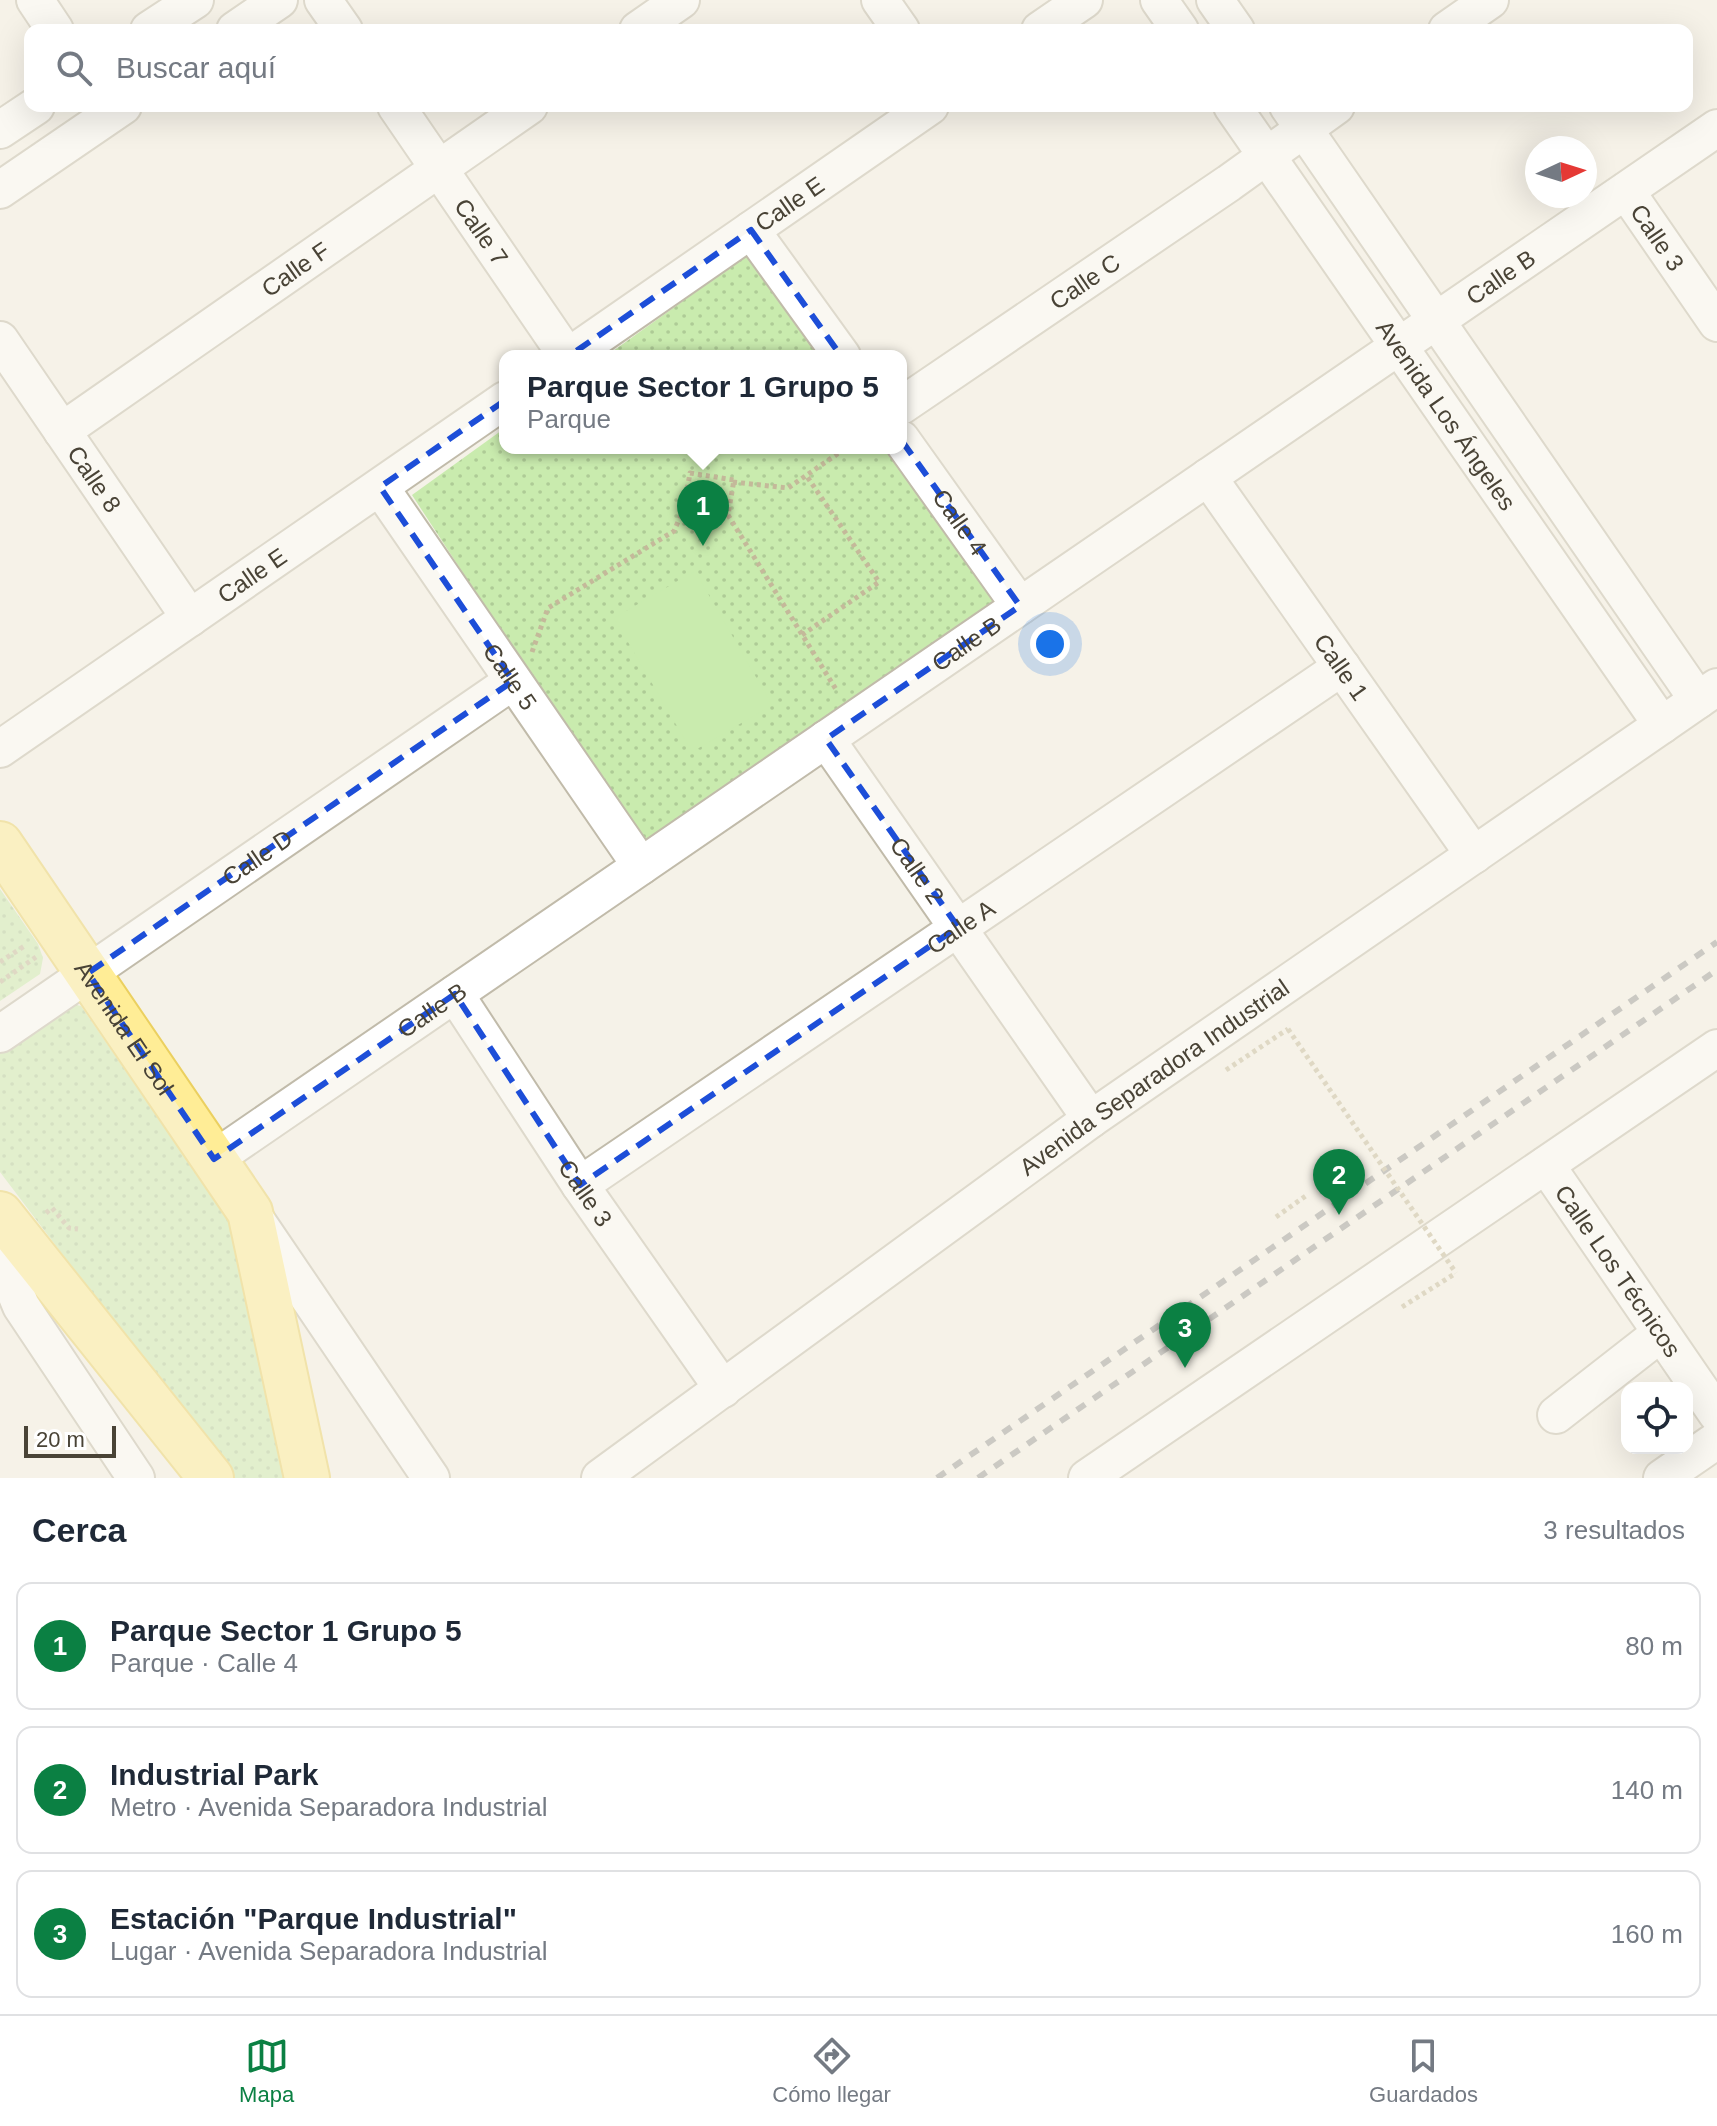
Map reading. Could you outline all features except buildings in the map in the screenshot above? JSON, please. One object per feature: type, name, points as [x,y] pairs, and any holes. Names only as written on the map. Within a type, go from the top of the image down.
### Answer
[{"type":"main road","name":"Avenida El Sol","points":[[0,844],[250,1212],[307,1478]]},
{"type":"main road","points":[[0,1214],[26,1303],[211,1478]]},
{"type":"street","points":[[35,0],[51,24]]},
{"type":"street","points":[[158,24],[195,0]]},
{"type":"street","points":[[244,24],[279,0]]},
{"type":"street","points":[[323,0],[340,24]]},
{"type":"street","points":[[647,24],[681,0]]},
{"type":"street","points":[[880,0],[897,24]]},
{"type":"street","points":[[1049,24],[1084,0]]},
{"type":"street","points":[[1159,0],[1176,24]]},
{"type":"street","points":[[1215,0],[1232,24]]},
{"type":"street","points":[[1456,24],[1490,0]]},
{"type":"street","points":[[0,130],[27,112]]},
{"type":"street","points":[[0,190],[114,112]]},
{"type":"street","name":"Calle 7","points":[[400,112],[564,350]]},
{"type":"street","name":"Calle F","points":[[62,431],[520,112]]},
{"type":"street","name":"Calle E","points":[[577,350],[921,112]]},
{"type":"street","name":"Avenida Los Ángeles","points":[[1236,112],[1662,725]]},
{"type":"street","points":[[1266,156],[1296,117]]},
{"type":"street","name":"Avenida Los Ángeles","points":[[1296,117],[1438,320],[1708,694]]},
{"type":"street","name":"Calle B","points":[[214,1159],[1717,128]]},
{"type":"street","name":"Calle C","points":[[907,402],[1266,156]]},
{"type":"street","name":"Calle 3","points":[[1626,191],[1717,323]]},
{"type":"street","points":[[751,230],[838,350]]},
{"type":"street","name":"Calle 8","points":[[0,340],[190,618]]},
{"type":"street","name":"Calle E","points":[[0,749],[499,404]]},
{"type":"street","name":"Calle 4","points":[[907,447],[1020,606]]},
{"type":"street","name":"Calle 1","points":[[1208,477],[1474,855]]},
{"type":"street","name":"Calle 5","points":[[380,487],[641,866]]},
{"type":"street","name":"Calle A","points":[[580,1185],[1342,667]]},
{"type":"street","name":"Calle D","points":[[0,1034],[512,679]]},
{"type":"street","name":"Avenida Separadora Industrial","points":[[600,1478],[1091,1119],[1708,694]]},
{"type":"street","name":"Calle 2","points":[[841,729],[958,927],[1091,1119]]},
{"type":"street","name":"Calle 3","points":[[455,994],[580,1185],[723,1389]]},
{"type":"street","points":[[1087,1478],[1717,1048]]},
{"type":"street","name":"Calle Los Técnicos","points":[[1546,1165],[1717,1414]]},
{"type":"street","name":"Avenida El Sol","points":[[250,1212],[431,1478]]},
{"type":"street","points":[[0,1255],[26,1303],[136,1478]]},
{"type":"street","points":[[1556,1415],[1661,1333]]},
{"type":"street","points":[[1662,1478],[1717,1440]]},
{"type":"path","points":[[512,679],[527,664],[548,608],[674,531],[684,508],[690,473],[788,488],[837,454]]},
{"type":"path","points":[[802,635],[879,582],[806,475]]},
{"type":"path","points":[[733,482],[728,515],[802,635],[841,729]]},
{"type":"path","points":[[684,508],[728,515]]},
{"type":"path","points":[[1222,1073],[1288,1029],[1456,1273],[1390,1315]]},
{"type":"path","points":[[1276,1217],[1307,1195]]},
{"type":"highlighted area","points":[[751,230],[1020,606],[826,739],[958,927],[580,1185],[455,994],[214,1159],[88,973],[513,681],[380,487]]},
{"type":"green space","points":[[753,251],[823,350],[614,350]]},
{"type":"green space","points":[[499,432],[499,454],[895,454],[997,598],[644,850],[412,495]]},
{"type":"green space","points":[[695,571],[772,705],[692,752],[614,618]]},
{"type":"green space","points":[[0,889],[38,944],[43,958],[40,974],[0,1001]]},
{"type":"green space","points":[[64,1002],[81,1006],[235,1230],[289,1478],[232,1478],[0,1172],[0,1045]]},
{"type":"railway","points":[[937,1478],[1717,942]]},
{"type":"railway","points":[[978,1478],[1717,970]]},
{"type":"place","name":"Parque Sector 1 Grupo 5","points":[[703,546]]},
{"type":"place","name":"Industrial Park","points":[[1339,1215]]},
{"type":"place","name":"Estación \"Parque Industrial\"","points":[[1185,1368]]}]
